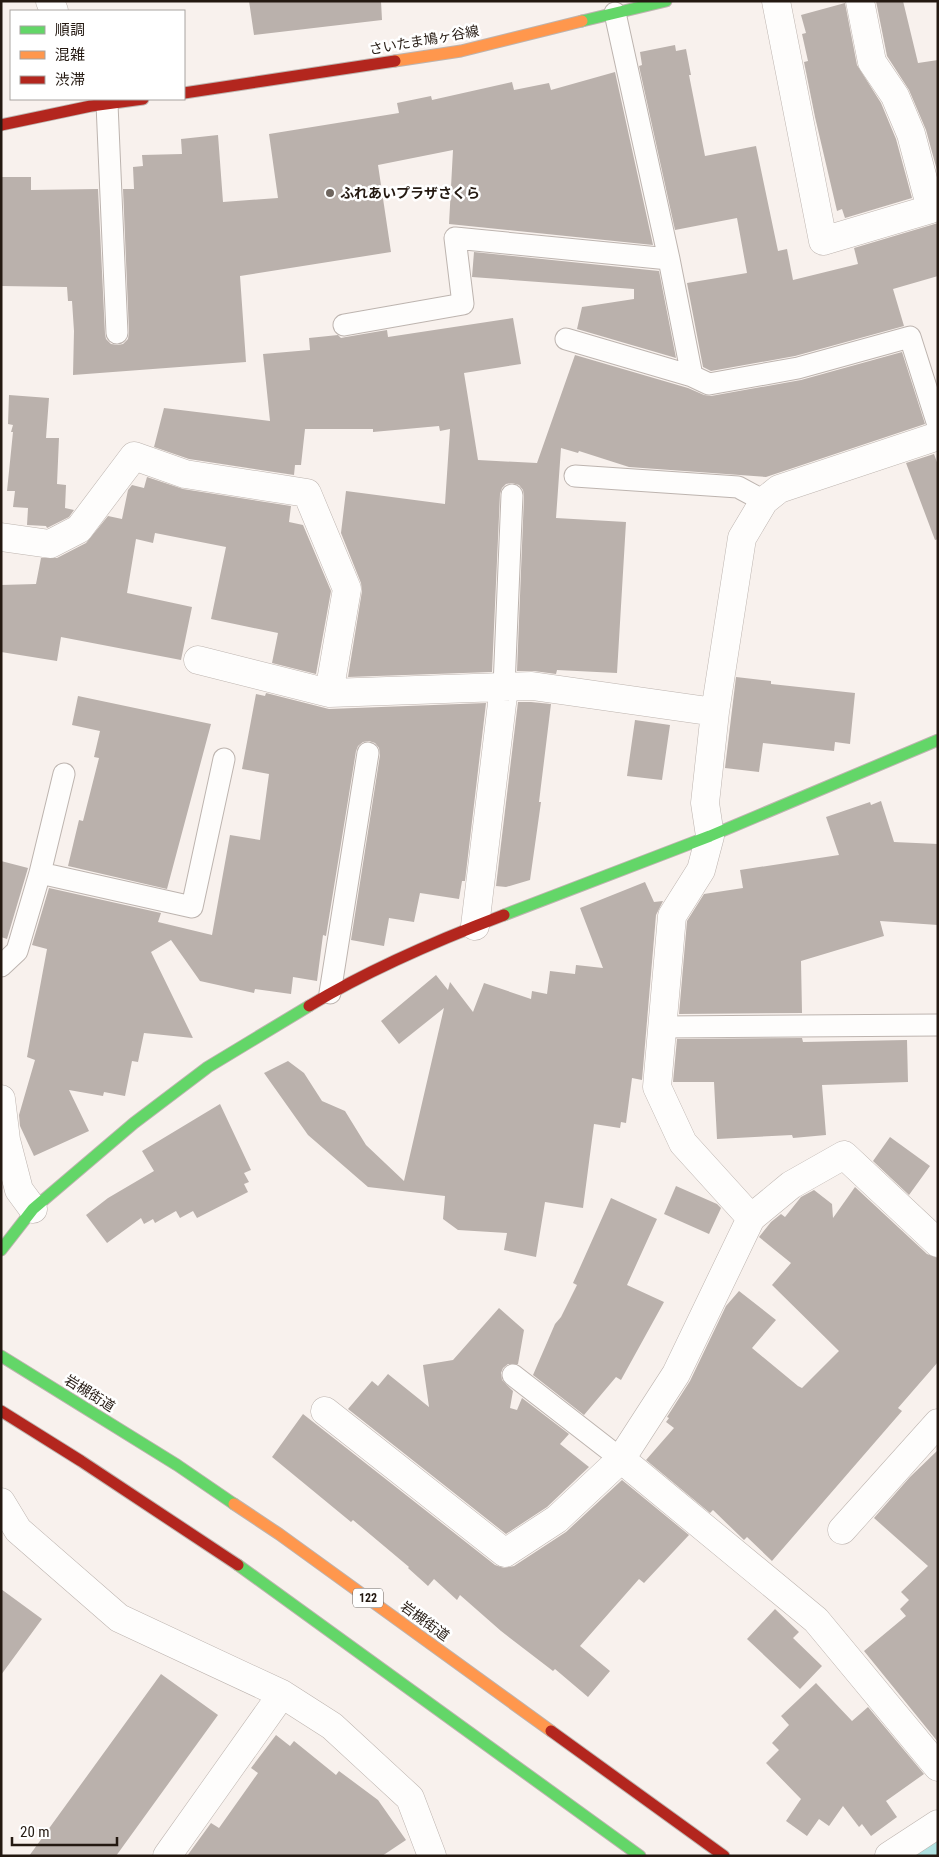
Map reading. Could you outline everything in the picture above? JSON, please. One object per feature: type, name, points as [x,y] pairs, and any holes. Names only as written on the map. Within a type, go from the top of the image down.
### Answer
[{"type":"main road","name":"さいたま鳩ヶ谷線","points":[[185,92],[461,51],[653,3]]},
{"type":"main road","points":[[1,125],[96,103],[131,100]]},
{"type":"main road","points":[[1,1250],[17,1196],[134,1123],[208,1067],[330,993],[390,963],[475,926],[710,836],[938,740]]},
{"type":"main road","name":"岩槻街道","points":[[1,1356],[177,1465],[279,1534],[724,1856]]},
{"type":"main road","points":[[1,1412],[82,1461],[215,1549],[640,1856]]},
{"type":"street","points":[[776,1],[823,241],[931,209],[911,134],[895,96],[872,62],[860,1]]},
{"type":"street","points":[[751,1218],[683,1144],[657,1087],[672,916],[701,870],[710,836],[705,802],[715,712],[742,538],[764,500],[779,489],[938,436]]},
{"type":"street","points":[[1,538],[50,544],[79,529],[134,456],[185,474],[307,493],[347,588],[329,693]]},
{"type":"street","points":[[198,660],[329,693],[532,686],[715,712]]},
{"type":"street","points":[[475,926],[504,687]]},
{"type":"street","points":[[1,1099],[6,1140],[17,1196]]},
{"type":"street","points":[[326,1411],[505,1553],[557,1519],[621,1459],[676,1374],[751,1218],[791,1185],[844,1154],[938,1243]]},
{"type":"street","points":[[842,1530],[938,1423]]},
{"type":"street","points":[[621,1459],[816,1620],[938,1767]]},
{"type":"street","points":[[1,1502],[18,1530],[119,1618],[282,1694],[332,1726],[410,1798],[432,1856]]},
{"type":"street","points":[[167,1856],[282,1694]]},
{"type":"street","points":[[889,1856],[938,1824]]},
{"type":"lane","points":[[615,14],[692,376]]},
{"type":"lane","points":[[96,103],[117,333]]},
{"type":"lane","points":[[344,325],[463,304],[455,238],[668,259]]},
{"type":"lane","points":[[566,339],[692,376],[709,384],[798,368],[910,337],[938,426]]},
{"type":"lane","points":[[575,476],[738,487],[764,500]]},
{"type":"lane","points":[[504,687],[512,495]]},
{"type":"lane","points":[[330,993],[368,753]]},
{"type":"lane","points":[[40,873],[192,907],[224,759]]},
{"type":"lane","points":[[1,966],[17,951],[40,873],[64,774]]},
{"type":"lane","points":[[662,1027],[938,1025]]},
{"type":"lane","points":[[514,1375],[621,1459]]},
{"type":"building","points":[[249,1],[381,1],[382,20],[254,35]]},
{"type":"building","points":[[876,1],[903,1],[918,63],[938,60],[938,174],[926,130],[909,90],[887,56]]},
{"type":"building","points":[[845,3],[857,65],[881,103],[896,139],[912,198],[845,218],[842,209],[837,211],[815,117],[804,62],[808,61],[802,34],[806,33],[801,15]]},
{"type":"building","points":[[675,45],[676,51],[686,49],[691,75],[689,75],[705,156],[756,146],[778,251],[787,249],[793,280],[858,264],[854,248],[938,223],[938,276],[893,289],[904,326],[795,356],[711,371],[703,367],[687,283],[747,273],[737,218],[675,230],[639,66],[642,65],[640,52]]},
{"type":"building","points":[[615,72],[653,245],[449,224],[453,150],[378,165],[391,252],[240,276],[246,362],[73,375],[74,331],[72,301],[68,301],[67,287],[1,286],[1,177],[31,177],[31,190],[98,189],[105,334],[106,339],[111,344],[118,345],[123,344],[128,339],[129,332],[123,189],[134,189],[133,167],[143,166],[142,155],[182,154],[181,139],[218,135],[223,202],[278,198],[269,134],[399,113],[397,103],[431,96],[432,100],[512,82],[514,90],[549,83],[551,90]]},
{"type":"building","points":[[474,252],[659,271],[676,358],[577,329],[582,307],[634,299],[634,289],[472,277]]},
{"type":"building","points":[[513,318],[521,364],[464,373],[478,460],[537,463],[575,355],[711,396],[801,380],[902,352],[925,424],[766,477],[629,467],[579,451],[578,453],[561,448],[556,518],[626,522],[617,673],[557,670],[556,674],[517,671],[524,496],[523,490],[519,485],[512,483],[506,484],[500,494],[492,672],[348,677],[362,591],[361,583],[341,533],[346,491],[445,504],[450,429],[440,431],[439,426],[373,432],[373,429],[305,429],[301,465],[295,465],[294,475],[189,459],[154,447],[164,408],[270,421],[263,354],[310,350],[309,338],[338,335],[341,338],[387,330],[388,337]]},
{"type":"building","points":[[9,395],[49,398],[46,438],[59,438],[57,484],[66,485],[65,508],[74,510],[69,517],[47,528],[46,526],[27,525],[28,508],[13,507],[15,491],[7,491],[13,432],[11,432],[13,425],[8,424]]},
{"type":"building","points":[[934,454],[938,465],[938,539],[935,540],[906,463]]},
{"type":"building","points":[[147,477],[183,489],[291,506],[289,522],[303,525],[331,591],[316,674],[272,663],[278,633],[211,619],[226,547],[155,533],[153,543],[136,539],[127,593],[192,607],[181,660],[61,637],[57,661],[1,652],[1,585],[36,584],[41,558],[57,558],[86,543],[108,516],[122,519],[128,490],[132,485],[144,488]]},
{"type":"building","points":[[736,677],[771,681],[771,684],[855,693],[850,744],[835,742],[834,751],[763,743],[759,772],[725,768]]},
{"type":"building","points":[[266,693],[329,709],[486,703],[465,881],[462,881],[459,899],[420,893],[414,922],[389,918],[384,946],[351,940],[380,755],[379,748],[375,743],[363,742],[356,751],[326,936],[323,935],[317,981],[293,977],[291,994],[255,989],[254,993],[200,981],[171,940],[151,952],[193,1038],[144,1033],[138,1062],[132,1061],[125,1096],[104,1092],[103,1096],[69,1090],[89,1131],[34,1156],[20,1126],[19,1115],[35,1060],[27,1057],[47,949],[32,945],[49,888],[161,913],[158,922],[212,935],[230,835],[260,840],[269,774],[242,769],[256,694],[265,696]]},
{"type":"building","points":[[78,696],[211,724],[167,889],[68,866],[79,820],[83,821],[99,758],[94,757],[100,731],[72,725]]},
{"type":"building","points":[[518,702],[551,704],[539,802],[541,802],[530,880],[506,887],[496,886]]},
{"type":"building","points":[[635,720],[670,725],[662,780],[627,776]]},
{"type":"building","points":[[881,801],[894,842],[938,844],[938,925],[880,921],[884,936],[801,961],[802,1013],[679,1014],[687,921],[704,894],[743,888],[740,870],[839,855],[826,817],[870,802],[871,805]]},
{"type":"building","points":[[1,861],[28,868],[7,939],[1,937]]},
{"type":"building","points":[[645,882],[654,902],[663,901],[656,915],[642,1080],[632,1078],[626,1123],[621,1122],[620,1128],[594,1124],[583,1208],[545,1202],[536,1257],[504,1250],[507,1233],[458,1230],[443,1219],[445,1196],[368,1187],[308,1135],[264,1073],[288,1061],[304,1073],[322,1101],[345,1111],[366,1145],[404,1181],[444,1008],[399,1044],[381,1021],[436,975],[448,990],[450,982],[473,1012],[484,983],[531,999],[532,991],[547,994],[550,971],[575,974],[576,965],[603,968],[580,908]]},
{"type":"building","points":[[802,1038],[803,1042],[907,1040],[908,1082],[822,1085],[826,1135],[793,1138],[792,1135],[717,1139],[714,1082],[673,1082],[677,1039]]},
{"type":"building","points":[[220,1104],[251,1170],[244,1173],[249,1182],[244,1184],[248,1192],[197,1218],[193,1211],[180,1218],[176,1211],[155,1223],[153,1219],[144,1224],[141,1218],[107,1243],[86,1215],[108,1198],[154,1171],[142,1151]]},
{"type":"building","points":[[890,1137],[930,1166],[909,1195],[873,1161]]},
{"type":"building","points":[[676,1186],[717,1204],[721,1208],[709,1234],[664,1214]]},
{"type":"building","points":[[855,1187],[927,1254],[938,1258],[938,1362],[898,1408],[902,1411],[772,1561],[747,1537],[744,1540],[713,1510],[710,1513],[646,1460],[674,1428],[666,1422],[669,1418],[667,1417],[690,1381],[726,1306],[739,1291],[776,1320],[752,1348],[798,1386],[802,1388],[839,1351],[772,1285],[791,1263],[759,1237],[771,1222],[781,1214],[785,1217],[801,1197],[814,1190],[832,1204],[833,1218]]},
{"type":"building","points":[[611,1198],[657,1219],[627,1285],[664,1302],[621,1380],[616,1377],[584,1415],[533,1375],[555,1324],[561,1317],[577,1285],[573,1283]]},
{"type":"building","points":[[499,1308],[524,1330],[518,1364],[508,1364],[501,1373],[502,1380],[513,1391],[510,1408],[517,1410],[522,1398],[569,1434],[560,1444],[589,1467],[547,1507],[506,1534],[348,1409],[372,1381],[378,1386],[388,1374],[429,1407],[423,1365],[453,1360]]},
{"type":"building","points":[[303,1414],[495,1565],[504,1568],[514,1566],[566,1532],[622,1480],[689,1535],[644,1583],[639,1579],[580,1646],[610,1671],[588,1697],[555,1669],[553,1671],[501,1631],[460,1595],[457,1600],[434,1579],[428,1586],[409,1567],[353,1520],[351,1522],[272,1457]]},
{"type":"building","points":[[938,1450],[938,1742],[864,1651],[906,1616],[900,1609],[909,1600],[901,1592],[928,1566],[874,1518],[910,1477]]},
{"type":"building","points":[[1,1589],[42,1619],[1,1675]]},
{"type":"building","points":[[775,1609],[799,1632],[793,1638],[822,1666],[800,1689],[747,1639]]},
{"type":"building","points":[[161,1674],[218,1715],[116,1856],[29,1856]]},
{"type":"building","points":[[816,1683],[852,1721],[868,1707],[924,1774],[886,1801],[897,1817],[871,1836],[862,1824],[859,1827],[843,1806],[829,1826],[819,1819],[807,1836],[786,1821],[801,1799],[766,1763],[779,1750],[772,1743],[789,1725],[781,1716]]},
{"type":"building","points":[[276,1735],[290,1746],[294,1741],[336,1775],[339,1771],[378,1800],[406,1840],[382,1856],[187,1856],[211,1823],[219,1828],[258,1773],[251,1768]]},
{"type":"waterway","points":[[929,1856],[938,1851]]},
{"type":"traffic: fast","points":[[582,21],[666,1]]},
{"type":"traffic: fast","points":[[504,915],[710,836],[938,740]]},
{"type":"traffic: fast","points":[[1,1250],[33,1209],[134,1123],[208,1067],[309,1006]]},
{"type":"traffic: fast","points":[[1,1356],[177,1465],[234,1504]]},
{"type":"traffic: fast","points":[[238,1565],[640,1856]]},
{"type":"traffic: slow","points":[[395,61],[461,51],[582,21]]},
{"type":"traffic: slow","points":[[234,1504],[279,1534],[551,1731]]},
{"type":"traffic: jam","points":[[185,93],[395,61]]},
{"type":"traffic: jam","points":[[1,125],[91,106],[136,100]]},
{"type":"traffic: jam","points":[[309,1006],[332,992],[405,956],[504,915]]},
{"type":"traffic: jam","points":[[1,1411],[81,1461],[238,1565]]},
{"type":"traffic: jam","points":[[551,1731],[724,1856]]},
{"type":"place","name":"ふれあいプラザさくら","points":[[330,193]]}]
